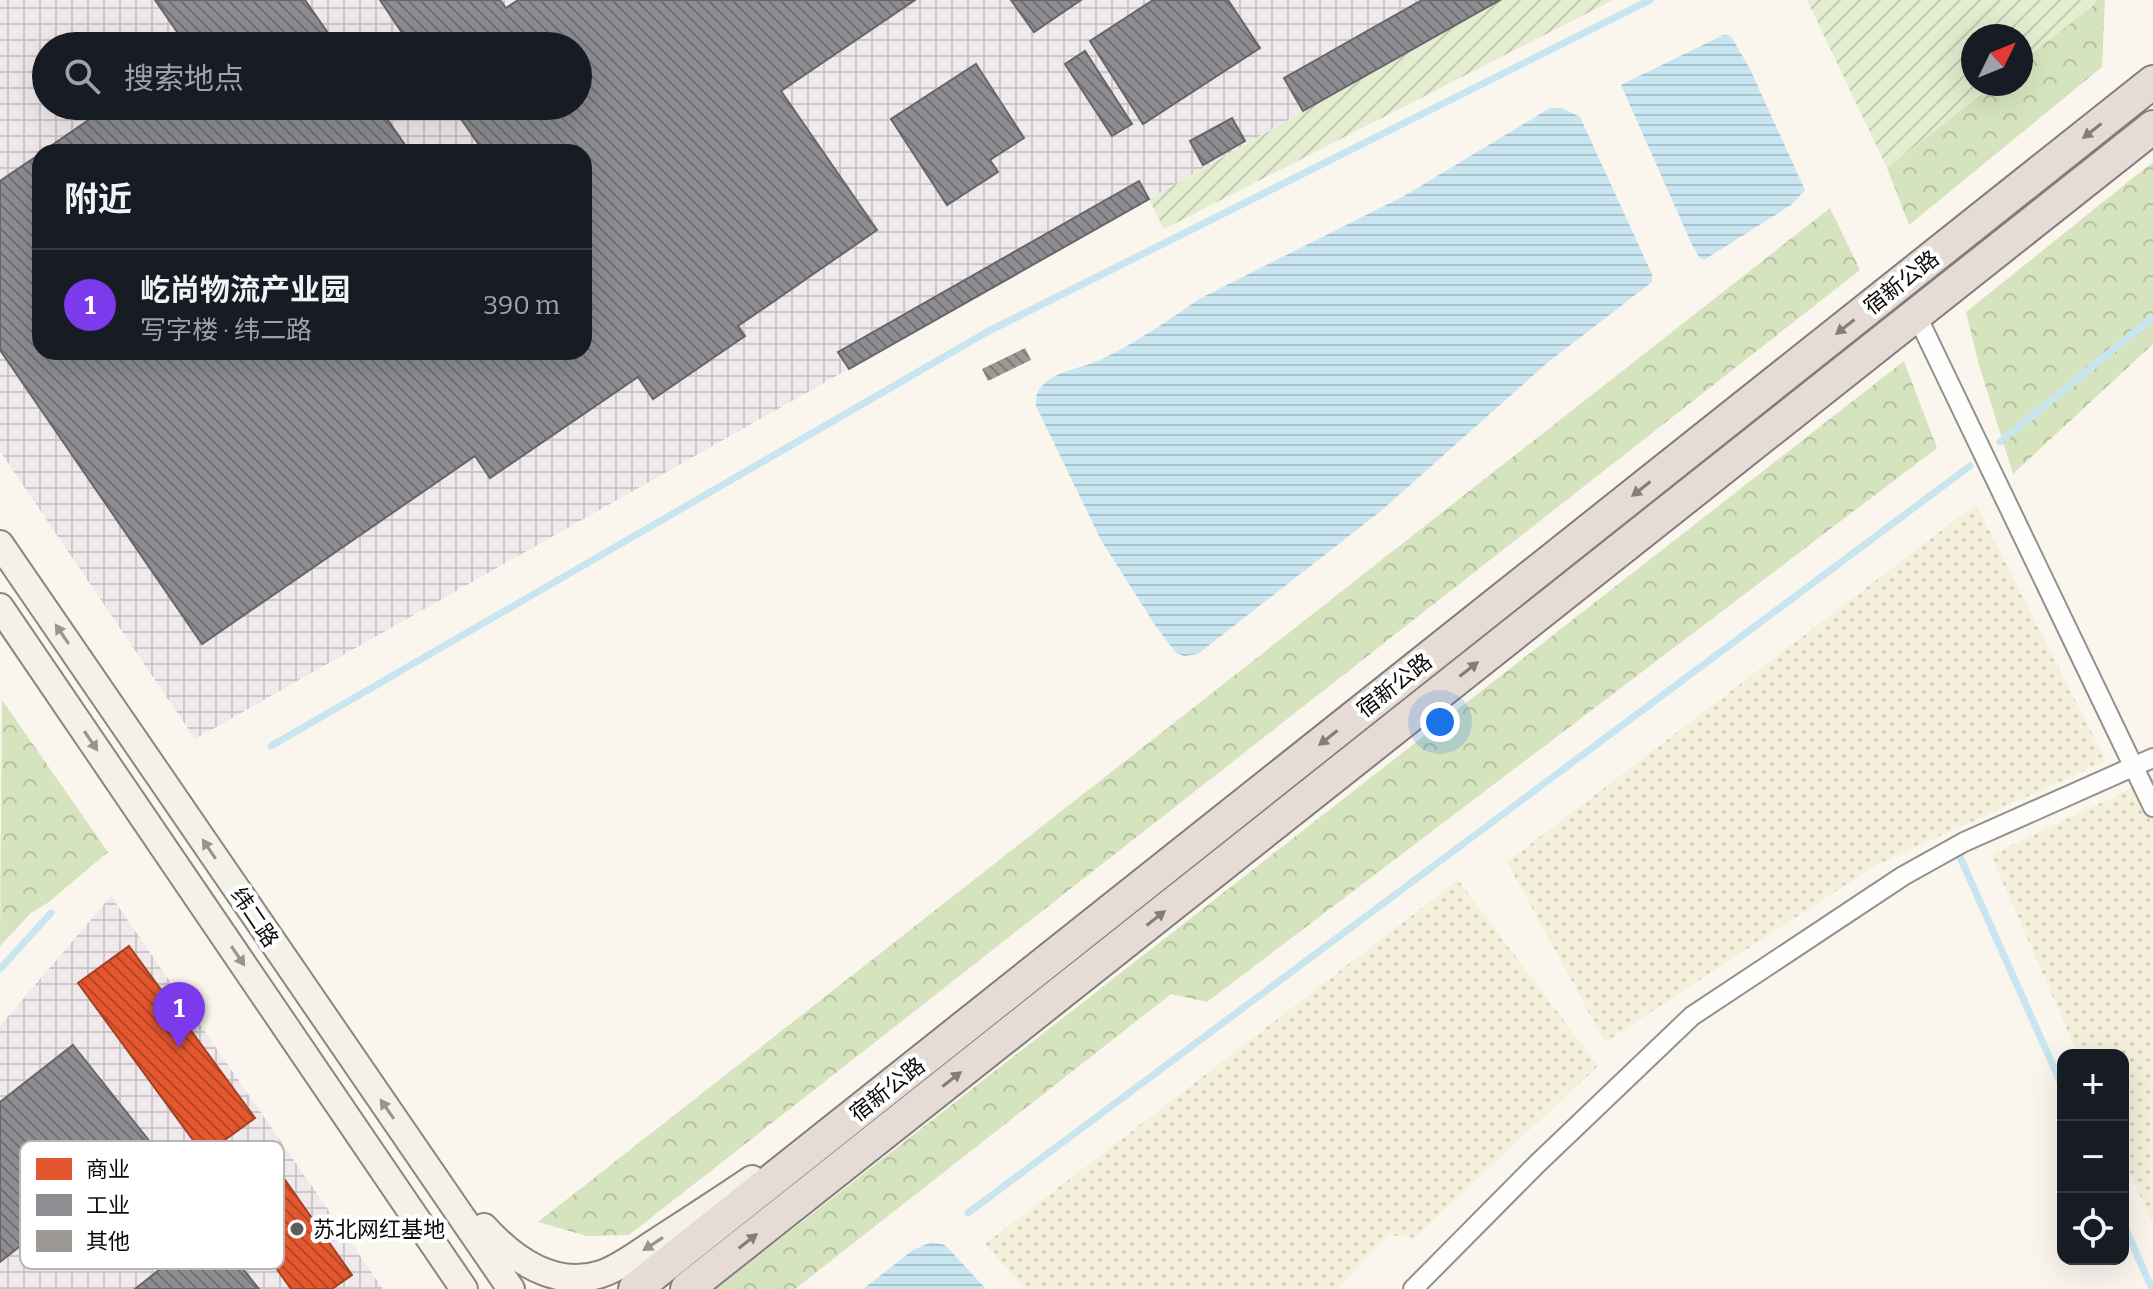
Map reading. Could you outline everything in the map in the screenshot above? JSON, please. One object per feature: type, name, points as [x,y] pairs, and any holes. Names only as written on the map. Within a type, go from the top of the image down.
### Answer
[{"type":"highway","name":"宿新公路","points":[[635,1289],[2153,82]]},
{"type":"highway","name":"宿新公路","points":[[687,1289],[2153,127]]},
{"type":"street","points":[[1916,314],[2153,807]]},
{"type":"street","name":"纬二路","points":[[0,544],[511,1289]]},
{"type":"street","name":"纬二路","points":[[0,607],[464,1289]]},
{"type":"street","points":[[1413,1289],[1537,1164],[1692,1016],[1903,876],[1964,842],[2153,758]]},
{"type":"street","points":[[420,1157],[505,1250],[528,1266],[555,1276],[582,1279],[604,1273],[643,1251],[903,1075]]},
{"type":"street","points":[[362,1139],[447,1289]]},
{"type":"shaded area","points":[[0,0],[1500,0],[195,739],[0,451]]},
{"type":"shaded area","points":[[1976,504],[2106,761],[1876,865],[1605,1042],[1507,862]]},
{"type":"shaded area","points":[[2153,778],[2153,1225],[2129,1171],[2129,1049],[2075,1049],[1991,855]]},
{"type":"shaded area","points":[[1458,880],[1598,1066],[1414,1238],[1389,1235],[1337,1289],[1025,1289],[985,1244]]},
{"type":"shaded area","points":[[111,896],[281,1141],[20,1141],[20,1269],[284,1269],[284,1146],[383,1289],[0,1289],[0,1026]]},
{"type":"green space","points":[[1501,0],[1613,0],[1164,229],[1149,199]]},
{"type":"green space","points":[[1807,0],[2100,0],[2033,53],[2033,24],[1961,24],[1961,96],[1979,96],[1887,168]]},
{"type":"green space","points":[[2100,0],[2105,0],[2102,67],[1909,225],[1887,168],[1979,96],[2033,96],[2033,53]]},
{"type":"green space","points":[[2153,162],[2153,344],[2013,474],[1966,312]]},
{"type":"green space","points":[[1830,208],[1860,270],[629,1235],[587,1236],[538,1222]]},
{"type":"green space","points":[[1904,361],[1937,448],[1207,1002],[1171,994],[795,1289],[716,1289]]},
{"type":"green space","points":[[2,700],[108,852],[49,902],[31,913],[0,946]]},
{"type":"water","points":[[1723,35],[1731,36],[1750,69],[1805,190],[1791,205],[1704,260],[1693,247],[1621,85]]},
{"type":"water","points":[[1550,108],[1562,108],[1580,117],[1652,274],[1652,282],[1547,363],[1382,510],[1198,654],[1184,656],[1176,653],[1101,540],[1036,406],[1039,389],[1057,375],[1127,346],[1199,299],[1404,196]]},
{"type":"water","points":[[932,1242],[945,1245],[986,1289],[863,1289],[913,1250]]},
{"type":"building: 商业","points":[[129,946],[255,1118],[223,1141],[194,1141],[78,983]]},
{"type":"building: 商业","points":[[284,1178],[352,1275],[332,1289],[291,1289],[277,1269],[284,1269]]},
{"type":"building: 工业","points":[[155,0],[305,0],[327,32],[177,32]]},
{"type":"building: 工业","points":[[380,0],[500,0],[506,8],[518,0],[915,0],[781,91],[877,230],[738,326],[745,336],[653,399],[638,377],[490,478],[475,456],[202,644],[0,350],[0,181],[32,159],[32,360],[592,360],[592,144],[478,144],[462,120],[592,120],[592,32],[402,32]]},
{"type":"building: 工业","points":[[1011,0],[1081,0],[1034,32]]},
{"type":"building: 工业","points":[[1153,0],[1228,0],[1260,48],[1143,124],[1090,41]]},
{"type":"building: 工业","points":[[1422,0],[1500,0],[1303,111],[1284,78]]},
{"type":"building: 工业","points":[[1085,51],[1132,124],[1112,136],[1065,64]]},
{"type":"building: 工业","points":[[976,64],[1024,138],[990,160],[998,172],[947,205],[891,119]]},
{"type":"building: 工业","points":[[1232,118],[1245,141],[1203,165],[1190,141]]},
{"type":"building: 工业","points":[[89,120],[388,120],[404,144],[54,144]]},
{"type":"building: 工业","points":[[1139,181],[1149,199],[849,369],[838,352]]},
{"type":"building: 工业","points":[[73,1045],[149,1141],[20,1141],[20,1246],[0,1262],[0,1102]]},
{"type":"building: 工业","points":[[160,1269],[243,1269],[259,1289],[135,1289]]},
{"type":"building: 其他","points":[[1025,348],[1031,360],[988,381],[982,369]]},
{"type":"waterway","points":[[271,746],[987,332],[1650,0]]},
{"type":"waterway","points":[[2000,442],[2153,317]]},
{"type":"waterway","points":[[968,1213],[1970,466]]},
{"type":"waterway","points":[[1960,857],[2057,1075]]},
{"type":"waterway","points":[[0,969],[51,913]]},
{"type":"waterway","points":[[2129,1237],[2152,1289]]},
{"type":"place","name":"屹尚物流产业园","points":[[179,1048]]},
{"type":"place","name":"苏北网红基地","points":[[297,1229]]}]
